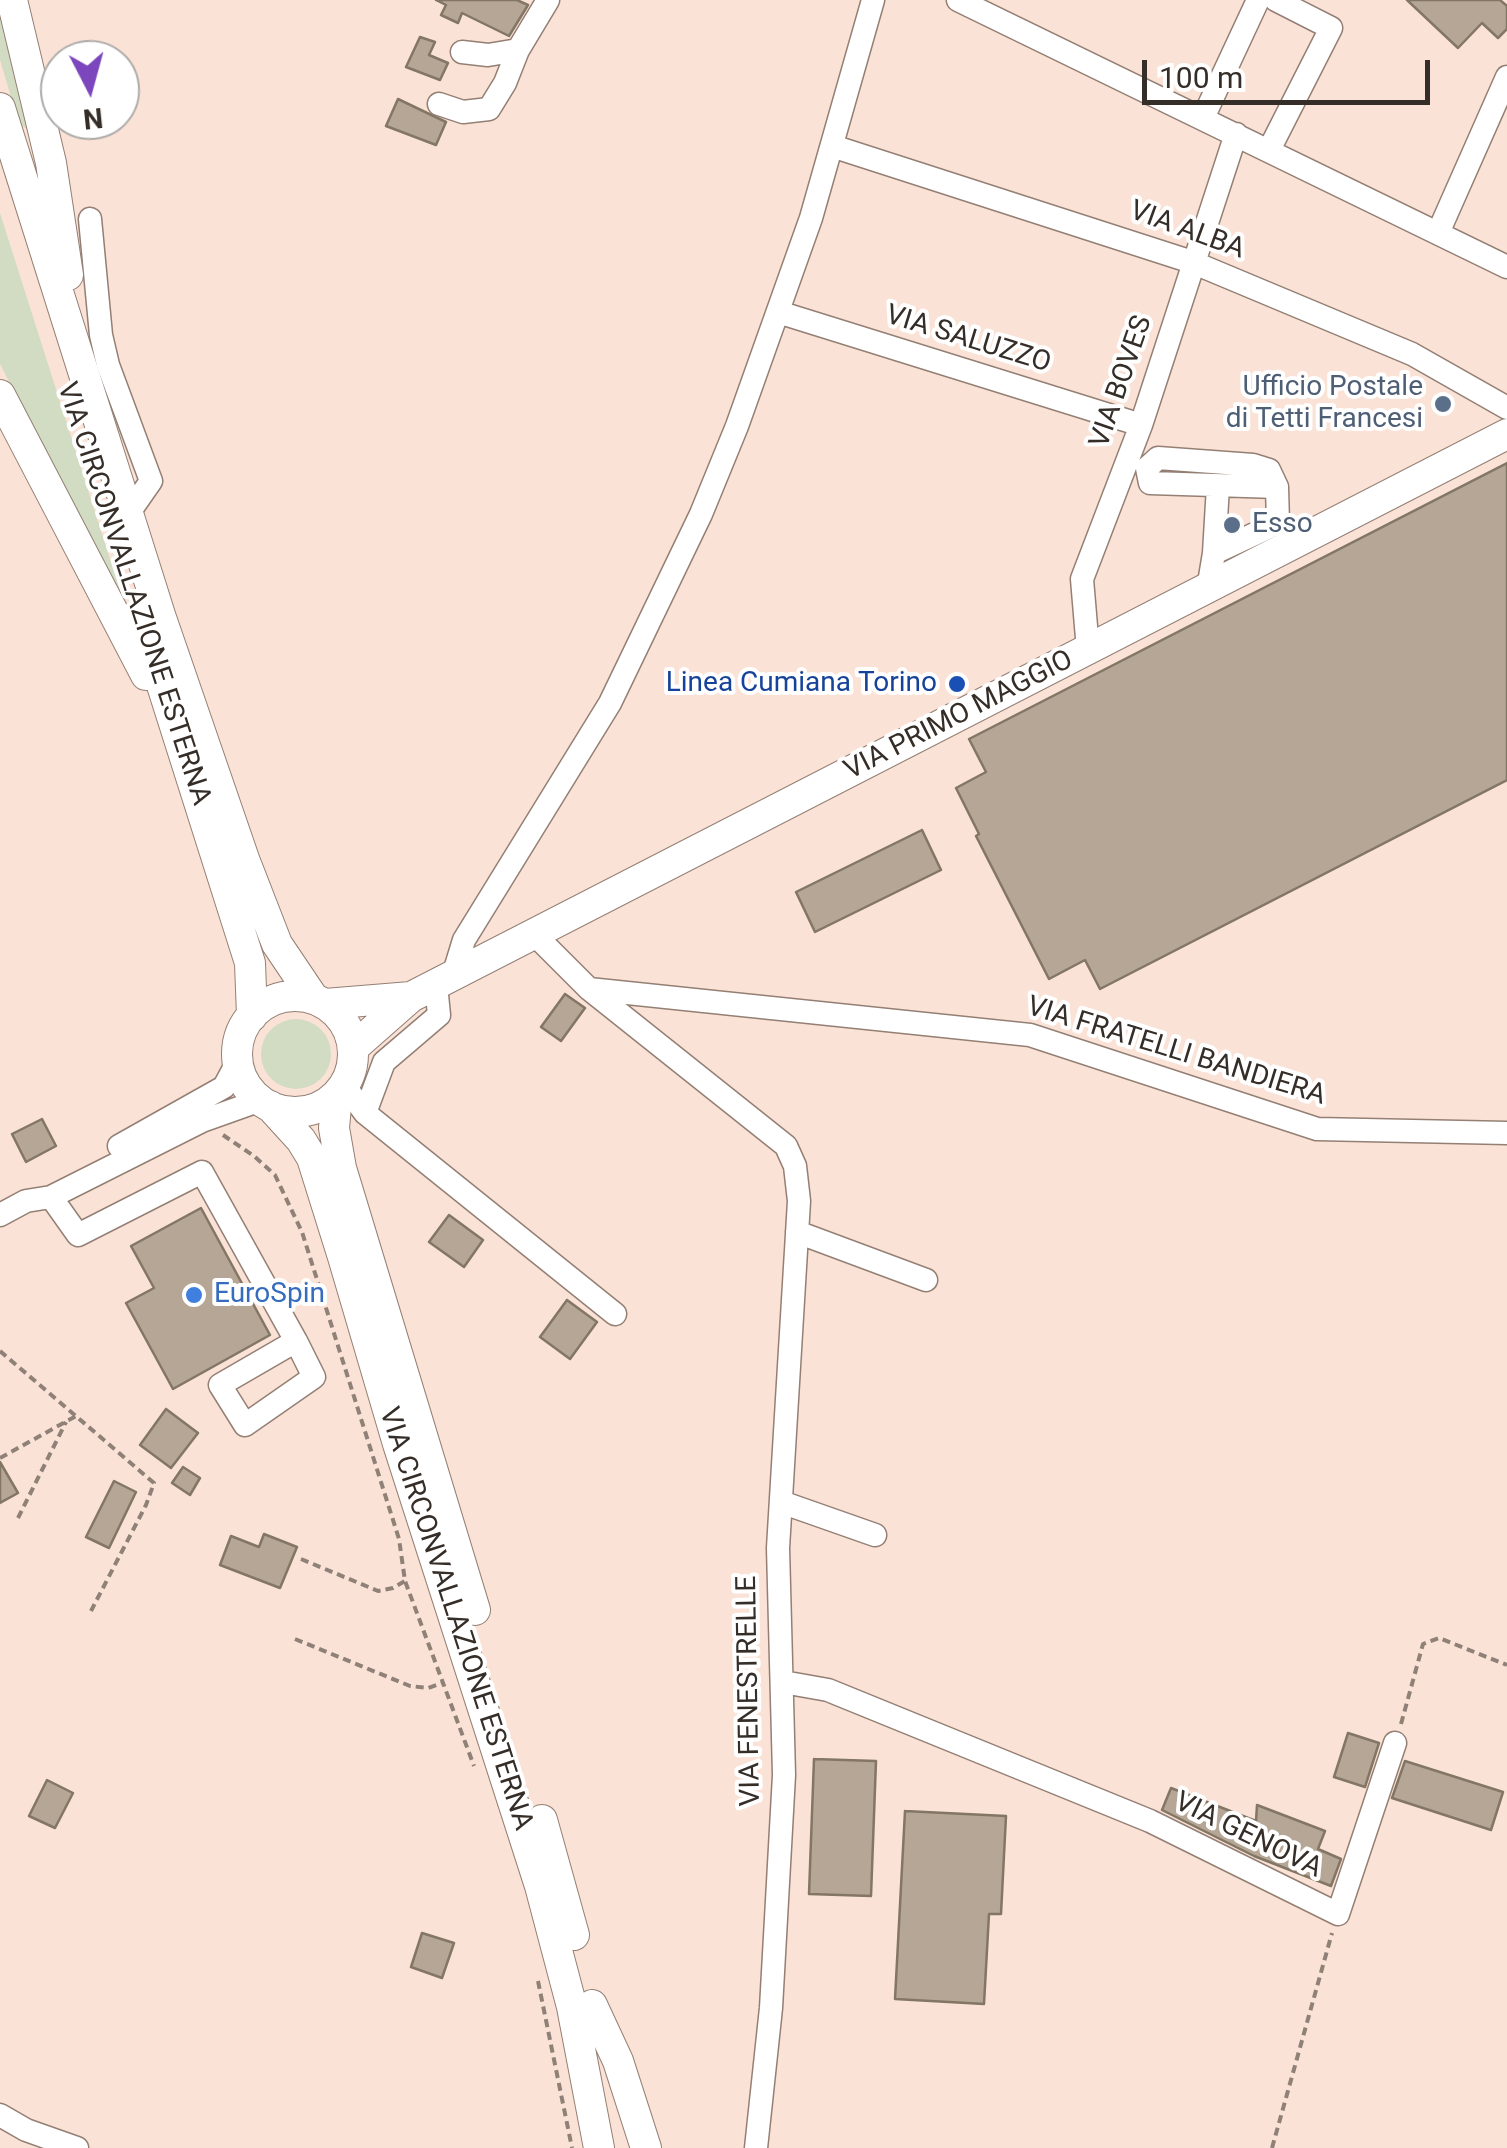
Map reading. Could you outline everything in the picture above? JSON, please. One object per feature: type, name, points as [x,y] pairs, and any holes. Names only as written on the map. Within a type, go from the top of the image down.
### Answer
[{"type":"main road","points":[[12,0],[51,163],[82,372]]},
{"type":"main road","name":"VIA CIRCONVALLAZIONE ESTERNA","points":[[0,108],[128,514],[250,962],[252,1016]]},
{"type":"main road","name":"VIA CIRCONVALLAZIONE ESTERNA","points":[[0,175],[182,712],[278,944],[319,1002]]},
{"type":"main road","points":[[0,395],[123,636],[182,712]]},
{"type":"main road","name":"VIA PRIMO MAGGIO","points":[[353,1048],[433,986],[1507,434]]},
{"type":"main road","name":"VIA PRIMO MAGGIO","points":[[319,1002],[433,986]]},
{"type":"main road","points":[[282,998],[319,1002],[346,1026],[353,1048],[352,1067],[341,1090],[308,1110],[282,1110],[266,1103],[244,1080],[238,1061],[242,1030],[268,1003],[282,998]]},
{"type":"main road","name":"VIA CIRCONVALLAZIONE ESTERNA","points":[[341,1090],[334,1128],[341,1168],[560,1880],[592,2004],[619,2148]]},
{"type":"main road","name":"VIA CIRCONVALLAZIONE ESTERNA","points":[[266,1103],[301,1140],[312,1158],[398,1444],[540,1886],[572,2007],[599,2148]]},
{"type":"main road","points":[[592,2004],[618,2061],[646,2148]]},
{"type":"street","points":[[439,104],[463,112],[488,109],[506,83],[518,50],[548,0]]},
{"type":"street","points":[[365,1113],[384,1062],[439,1015],[433,986],[610,703],[702,514],[778,312],[832,146],[873,0]]},
{"type":"street","points":[[958,0],[1507,268]]},
{"type":"street","points":[[1202,118],[1258,0]]},
{"type":"street","points":[[1269,150],[1330,28],[1276,0]]},
{"type":"street","points":[[462,52],[488,55],[518,50]]},
{"type":"street","points":[[1438,233],[1507,77]]},
{"type":"street","points":[[1483,130],[1507,118]]},
{"type":"street","name":"VIA BOVES","points":[[1088,650],[1082,579],[1141,424],[1236,134]]},
{"type":"street","name":"VIA ALBA","points":[[832,146],[1192,262],[1412,354],[1507,408]]},
{"type":"street","name":"VIA CIRCONVALLAZIONE ESTERNA","points":[[90,219],[101,335],[108,365],[151,481],[128,514]]},
{"type":"street","name":"VIA SALUZZO","points":[[778,312],[1141,424]]},
{"type":"street","points":[[1277,487],[1150,483],[1148,468],[1158,458],[1253,465],[1269,470],[1277,487],[1278,524]]},
{"type":"street","points":[[1208,588],[1218,486]]},
{"type":"street","points":[[1214,552],[1278,524],[1312,535]]},
{"type":"street","name":"VIA FENESTRELLE","points":[[535,935],[589,990],[786,1146],[796,1166],[799,1200],[778,1548],[784,1775],[772,1989],[756,2148]]},
{"type":"street","name":"VIA FRATELLI BANDIERA","points":[[589,990],[1030,1035],[1317,1130],[1507,1133]]},
{"type":"street","points":[[0,1215],[26,1201],[40,1187],[192,1108],[224,1087],[238,1061]]},
{"type":"street","points":[[341,1090],[614,1314]]},
{"type":"street","points":[[26,1201],[51,1197],[202,1121],[266,1103]]},
{"type":"street","points":[[51,1197],[78,1234],[202,1172],[296,1341]]},
{"type":"street","points":[[797,1232],[926,1280]]},
{"type":"street","points":[[781,1502],[875,1535]]},
{"type":"street","name":"VIA GENOVA","points":[[783,1682],[828,1690],[1150,1821],[1338,1914],[1395,1743]]},
{"type":"street","points":[[0,2115],[26,2130],[78,2148]]},
{"type":"path","points":[[202,1121],[254,1156],[275,1176],[288,1198],[399,1539],[406,1580],[479,1781]]},
{"type":"path","points":[[0,1351],[154,1483],[91,1611]]},
{"type":"path","points":[[0,1458],[78,1415]]},
{"type":"path","points":[[18,1518],[66,1422]]},
{"type":"path","points":[[302,1559],[378,1590],[393,1588],[406,1580]]},
{"type":"path","points":[[1395,1743],[1423,1644],[1439,1638],[1507,1665]]},
{"type":"path","points":[[295,1639],[410,1686],[428,1688],[442,1683]]},
{"type":"path","points":[[1272,2148],[1338,1914]]},
{"type":"path","points":[[536,1973],[572,2148]]},
{"type":"green space","points":[[0,4],[32,123],[27,129],[19,124],[0,60]]},
{"type":"green space","points":[[0,213],[110,559],[126,608],[0,364]]},
{"type":"green space","points":[[296,1019],[321,1029],[331,1054],[321,1079],[296,1089],[271,1079],[261,1054],[271,1029]]},
{"type":"building","points":[[436,0],[517,0],[528,5],[509,36],[462,13],[458,23],[441,15],[446,5]]},
{"type":"building","points":[[1407,0],[1500,0],[1507,6],[1507,29],[1498,38],[1482,23],[1458,48]]},
{"type":"building","points":[[420,37],[435,42],[429,55],[448,63],[440,80],[406,67]]},
{"type":"building","points":[[398,99],[446,122],[436,145],[386,126]]},
{"type":"building","points":[[1507,463],[1507,780],[1100,989],[1085,960],[1049,979],[976,836],[979,834],[956,788],[986,772],[969,739]]},
{"type":"building","points":[[922,830],[941,870],[815,932],[796,892]]},
{"type":"building","points":[[565,994],[585,1008],[561,1041],[541,1027]]},
{"type":"building","points":[[42,1119],[56,1146],[26,1162],[12,1134]]},
{"type":"building","name":"EuroSpin","points":[[201,1208],[270,1335],[173,1389],[126,1303],[154,1288],[131,1246]]},
{"type":"building","points":[[449,1215],[483,1240],[464,1267],[429,1242]]},
{"type":"building","points":[[567,1300],[597,1322],[570,1359],[540,1337]]},
{"type":"building","points":[[166,1409],[198,1433],[171,1468],[140,1445]]},
{"type":"building","points":[[0,1462],[18,1493],[0,1503]]},
{"type":"building","points":[[183,1467],[200,1478],[190,1495],[172,1483]]},
{"type":"building","points":[[114,1481],[136,1492],[109,1548],[86,1537]]},
{"type":"building","points":[[264,1534],[297,1547],[280,1588],[220,1565],[231,1536],[259,1547]]},
{"type":"building","points":[[1348,1733],[1379,1743],[1365,1787],[1334,1777]]},
{"type":"building","points":[[814,1759],[876,1761],[871,1896],[809,1894]]},
{"type":"building","points":[[1405,1761],[1503,1792],[1491,1830],[1392,1798]]},
{"type":"building","points":[[47,1780],[73,1793],[55,1828],[29,1816]]},
{"type":"building","points":[[1171,1788],[1256,1821],[1257,1805],[1325,1831],[1318,1849],[1341,1859],[1331,1886],[1254,1856],[1162,1810]]},
{"type":"building","points":[[905,1811],[1006,1816],[1001,1914],[989,1914],[984,2004],[895,1999]]},
{"type":"building","points":[[422,1933],[454,1943],[442,1978],[411,1967]]},
{"type":"place","name":"Ufficio Postale di Tetti Francesi","points":[[1443,404]]},
{"type":"place","name":"Esso","points":[[1232,525]]},
{"type":"place","name":"Linea Cumiana Torino","points":[[957,684]]},
{"type":"place","name":"EuroSpin","points":[[194,1295]]}]
